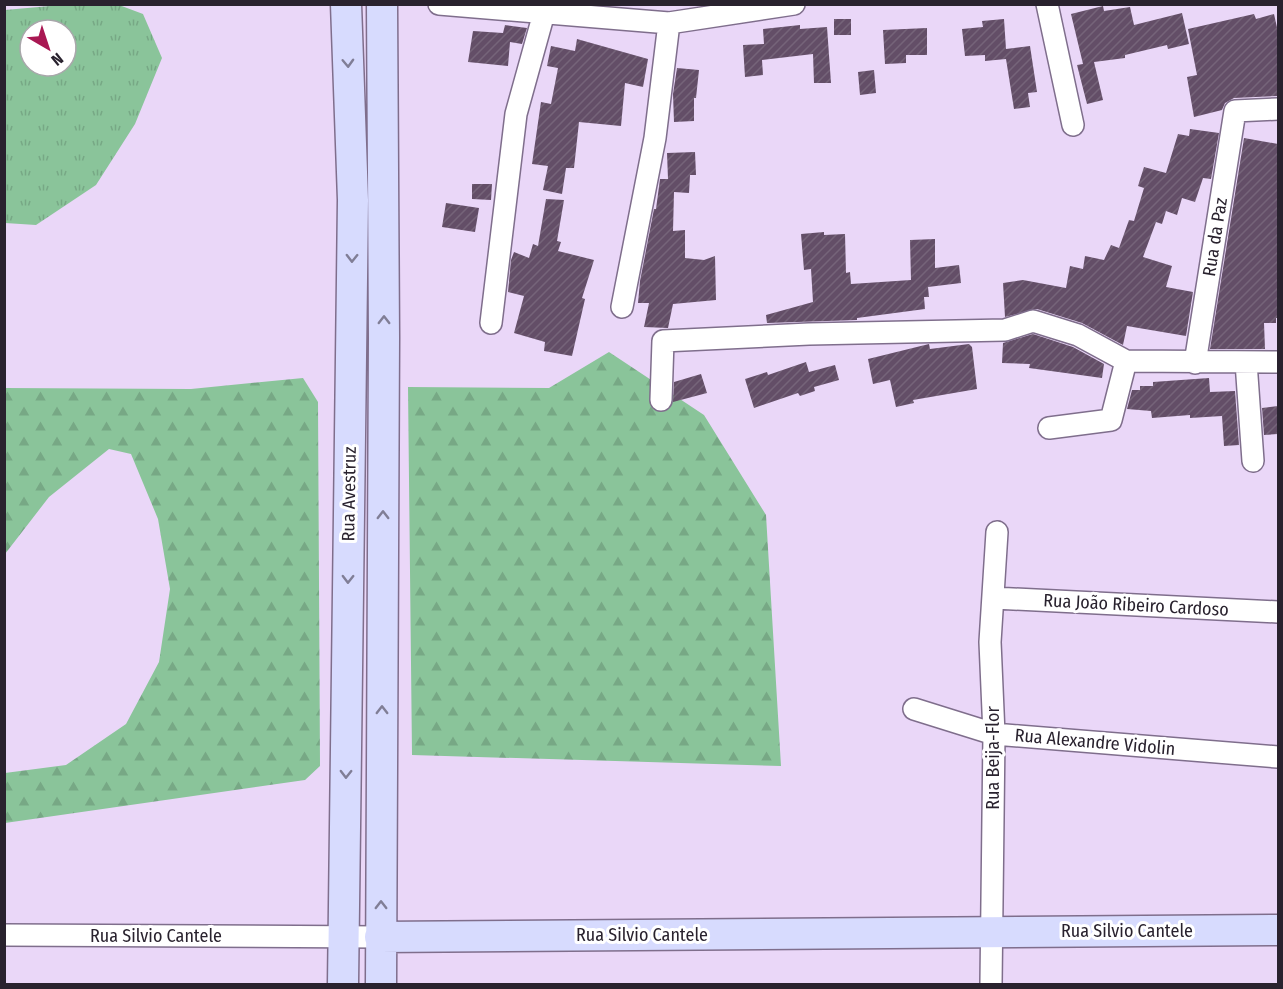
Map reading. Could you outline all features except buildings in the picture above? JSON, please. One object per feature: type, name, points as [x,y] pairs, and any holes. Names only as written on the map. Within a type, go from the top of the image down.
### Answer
[{"type":"main road","name":"Rua Avestruz","points":[[343,984],[353,200],[346,4]]},
{"type":"main road","name":"Rua Avestruz","points":[[381,4],[384,338],[381,984]]},
{"type":"main road","name":"Rua Silvio Cantele","points":[[380,937],[1278,930]]},
{"type":"street","points":[[439,4],[669,22],[794,4]]},
{"type":"street","points":[[1047,4],[1073,125]]},
{"type":"street","points":[[491,323],[516,114],[544,13]]},
{"type":"street","points":[[622,307],[654,138],[669,22]]},
{"type":"street","name":"Rua da Paz","points":[[1195,363],[1235,111],[1278,109]]},
{"type":"street","points":[[661,400],[663,341],[799,344],[1005,330],[1033,321],[1077,335],[1126,361],[1278,362]]},
{"type":"street","points":[[1049,428],[1112,420],[1126,361]]},
{"type":"street","points":[[1246,362],[1253,460]]},
{"type":"street","name":"Rua Beija-Flor","points":[[991,984],[994,734],[990,642],[997,532]]},
{"type":"street","name":"Rua João Ribeiro Cardoso","points":[[994,598],[1278,612]]},
{"type":"street","name":"Rua Alexandre Vidolin","points":[[914,709],[994,734],[1278,757]]},
{"type":"street","name":"Rua Silvio Cantele","points":[[4,935],[380,937]]},
{"type":"green space","points":[[61,5],[119,5],[143,14],[162,58],[135,124],[96,185],[36,225],[5,223],[5,10]]},
{"type":"green space","points":[[609,352],[704,415],[766,515],[781,766],[412,755],[408,387],[549,388]]},
{"type":"green space","points":[[303,378],[318,402],[320,766],[305,780],[5,823],[5,773],[66,765],[126,724],[159,662],[170,589],[158,519],[131,454],[109,449],[49,497],[5,554],[5,388],[191,389]]}]
